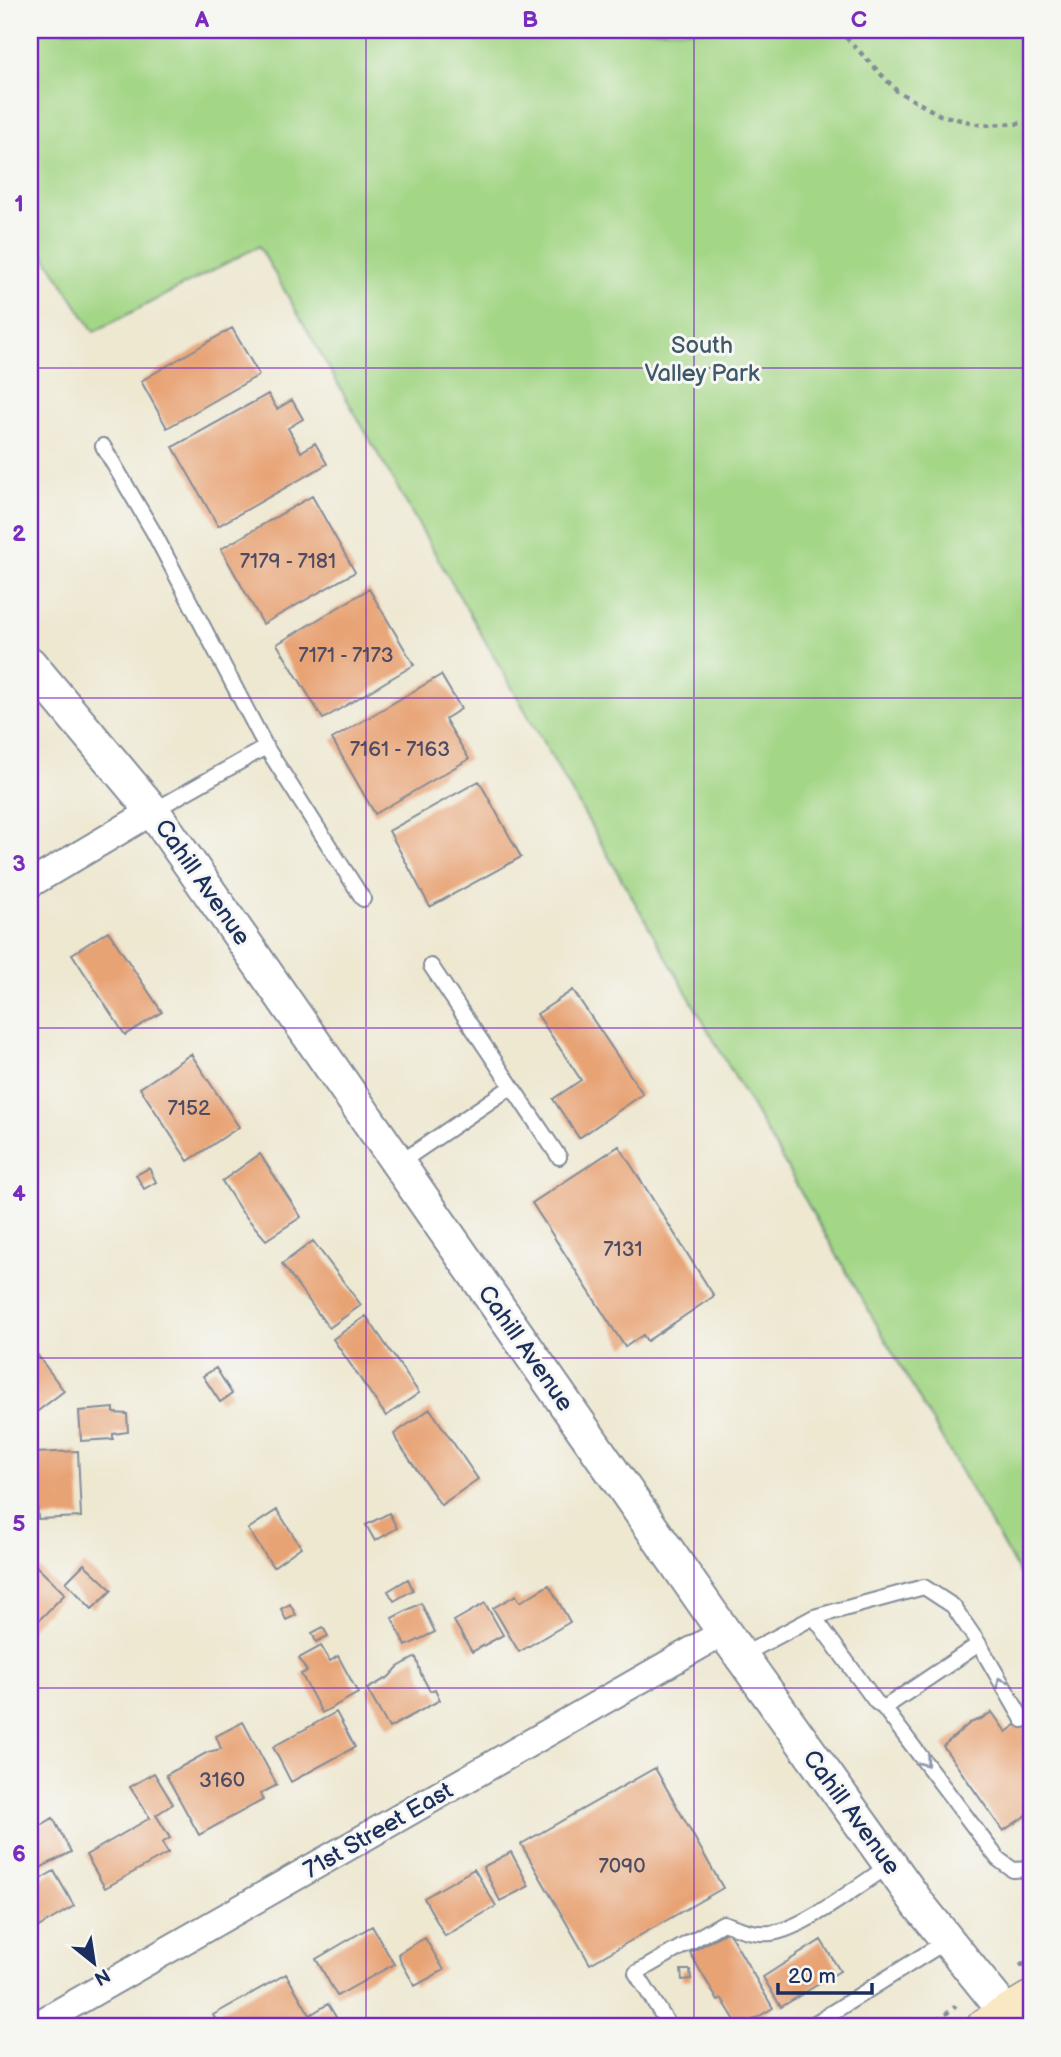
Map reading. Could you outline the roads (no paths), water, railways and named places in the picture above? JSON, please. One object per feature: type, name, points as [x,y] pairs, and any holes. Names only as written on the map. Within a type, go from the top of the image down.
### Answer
[{"type":"street","name":"Cahill Avenue","points":[[30,664],[153,811],[732,1644],[919,1905],[1012,2017]]},
{"type":"street","points":[[30,884],[153,811]]},
{"type":"street","name":"71st Street East","points":[[33,2027],[732,1644]]},
{"type":"lane","points":[[103,446],[154,533],[266,747],[363,899]]},
{"type":"lane","points":[[153,811],[266,747]]},
{"type":"lane","points":[[431,966],[559,1157]]},
{"type":"lane","points":[[398,1164],[512,1087]]},
{"type":"lane","points":[[732,1644],[814,1617],[924,1587],[953,1606],[979,1644],[1023,1720]]},
{"type":"lane","points":[[814,1617],[998,1859],[1013,1870],[1031,1869]]},
{"type":"lane","points":[[884,1708],[979,1644]]},
{"type":"lane","points":[[670,2027],[636,1973],[723,1923],[747,1932],[770,1934],[788,1930],[890,1865]]},
{"type":"lane","points":[[809,2027],[948,1940]]},
{"type":"park label","name":"South Valley Park","points":[[702,359]]}]
